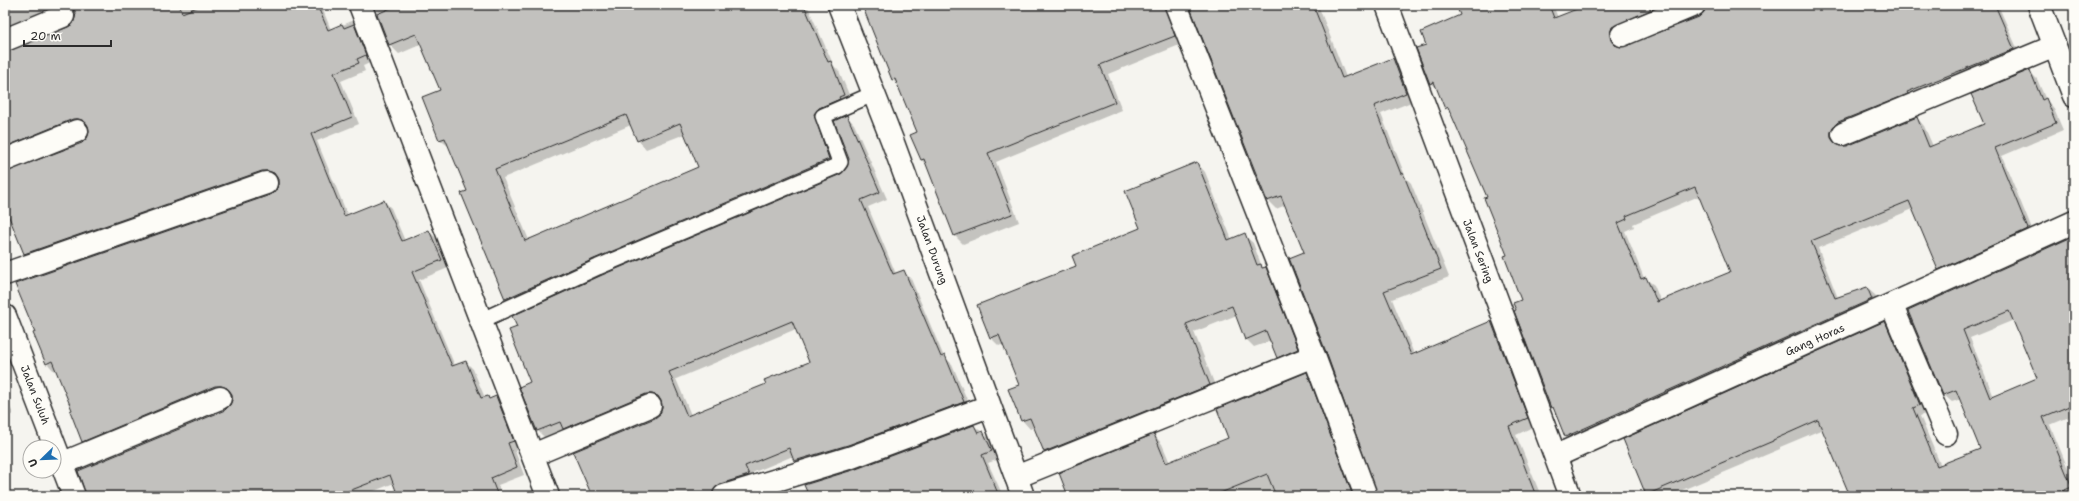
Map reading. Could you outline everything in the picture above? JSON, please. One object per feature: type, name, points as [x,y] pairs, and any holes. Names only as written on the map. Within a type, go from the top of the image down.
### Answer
[{"type":"street","points":[[360,5],[548,496]]},
{"type":"street","name":"Jalan Durung","points":[[839,5],[892,140],[1020,487]]},
{"type":"street","points":[[1176,5],[1314,356],[1366,496]]},
{"type":"street","name":"Jalan Sering","points":[[1387,5],[1570,496]]},
{"type":"street","points":[[1622,34],[1694,5]]},
{"type":"street","points":[[2040,5],[2074,96]]},
{"type":"street","points":[[5,40],[63,16]]},
{"type":"street","points":[[1843,134],[2055,46]]},
{"type":"street","points":[[5,160],[77,131]]},
{"type":"street","points":[[5,274],[266,183]]},
{"type":"street","name":"Gang Horas","points":[[1556,456],[1892,306],[2074,222]]},
{"type":"street","points":[[1892,306],[1946,434]]},
{"type":"street","name":"Jalan Suluh","points":[[5,316],[52,439]]},
{"type":"street","points":[[1020,487],[1314,356]]},
{"type":"street","points":[[62,464],[220,398]]},
{"type":"street","points":[[533,455],[650,406]]},
{"type":"street","points":[[724,496],[852,457],[989,406]]},
{"type":"street","name":"Jalan Suluh","points":[[62,468],[68,494]]},
{"type":"lane","points":[[480,321],[598,267],[837,166],[840,162],[823,116],[873,94]]},
{"type":"building","points":[[72,5],[179,5],[182,13],[202,5],[317,5],[328,30],[342,24],[344,28],[354,24],[366,55],[357,59],[359,63],[334,73],[352,117],[311,134],[344,216],[384,200],[402,241],[429,230],[442,260],[412,272],[452,366],[466,361],[481,398],[488,396],[489,399],[496,396],[514,441],[508,443],[517,467],[491,478],[498,496],[398,496],[390,475],[336,496],[86,496],[78,471],[225,410],[230,405],[232,394],[227,388],[215,386],[82,442],[70,411],[72,410],[52,361],[46,364],[33,333],[35,332],[15,284],[270,195],[276,191],[278,179],[274,173],[262,171],[24,254],[5,207],[5,172],[82,143],[87,138],[89,132],[88,126],[84,121],[73,119],[5,147],[5,52],[73,24],[76,13]]},
{"type":"building","points":[[398,5],[804,5],[828,62],[831,61],[844,95],[839,97],[840,99],[819,108],[814,114],[829,159],[594,259],[505,299],[461,193],[467,191],[445,138],[439,140],[422,97],[440,90],[416,34],[389,45],[377,14]],"holes":[[[626,115],[637,141],[680,123],[698,167],[525,241],[495,169]]]},
{"type":"building","points":[[862,5],[1164,5],[1175,36],[1100,65],[1115,102],[988,153],[1012,214],[954,236],[924,159],[921,160],[910,135],[917,132],[895,79],[892,80]]},
{"type":"building","points":[[1189,5],[1313,5],[1342,78],[1393,58],[1406,93],[1374,106],[1401,174],[1403,173],[1441,269],[1384,291],[1411,355],[1491,321],[1528,418],[1509,426],[1536,496],[1378,496],[1326,352],[1289,258],[1304,252],[1281,196],[1267,201]]},
{"type":"building","points":[[1456,5],[1549,5],[1554,18],[1587,5],[1662,5],[1612,27],[1610,34],[1611,40],[1615,45],[1621,47],[1699,17],[1704,12],[1706,5],[1995,5],[2014,49],[1907,92],[1908,94],[1838,122],[1833,127],[1831,138],[1836,144],[1847,146],[1917,117],[1929,147],[1984,124],[1971,94],[2030,70],[2042,100],[2046,98],[2056,123],[1995,148],[2028,229],[1938,270],[1909,201],[1811,241],[1835,298],[1867,287],[1872,299],[1565,437],[1553,407],[1551,408],[1514,311],[1516,310],[1513,303],[1521,300],[1504,256],[1507,255],[1484,198],[1487,197],[1448,107],[1445,109],[1434,82],[1430,84],[1416,48],[1426,45],[1421,32],[1460,15]],"holes":[[[1695,187],[1730,272],[1657,302],[1646,277],[1641,279],[1618,223],[1627,219],[1626,216]]]},
{"type":"building","points":[[847,115],[880,192],[861,200],[893,274],[904,270],[941,357],[945,355],[964,402],[848,445],[794,461],[789,448],[745,466],[749,475],[720,484],[715,488],[712,496],[592,496],[573,452],[655,418],[660,414],[662,408],[661,401],[658,396],[646,394],[563,429],[560,422],[537,431],[519,387],[530,382],[509,330],[517,327],[512,316],[602,275],[841,174],[847,167],[849,159],[834,121]],"holes":[[[792,321],[809,362],[764,380],[766,384],[687,416],[669,372]]]},
{"type":"building","points":[[1197,162],[1228,240],[1245,233],[1257,265],[1261,264],[1262,268],[1266,267],[1298,349],[1277,358],[1266,331],[1245,340],[1232,306],[1186,324],[1210,385],[1044,452],[1030,418],[1021,421],[1008,389],[1019,385],[999,335],[990,338],[977,305],[1076,266],[1072,256],[1140,228],[1125,191]]},
{"type":"building","points":[[2074,236],[2074,404],[2043,417],[2072,487],[2050,496],[1850,496],[1818,420],[1773,441],[1646,495],[1623,439],[1885,321],[1920,405],[1913,408],[1937,466],[1980,449],[1956,390],[1943,395],[1908,311]],"holes":[[[2009,311],[2037,378],[1990,398],[1963,330]]]},
{"type":"building","points":[[1307,372],[1353,496],[1276,496],[1267,474],[1213,496],[1068,496],[1059,473],[1154,434],[1166,463],[1228,438],[1217,409]]},
{"type":"building","points":[[974,425],[978,433],[983,431],[992,451],[982,455],[999,496],[809,496],[804,485],[856,469]]}]
